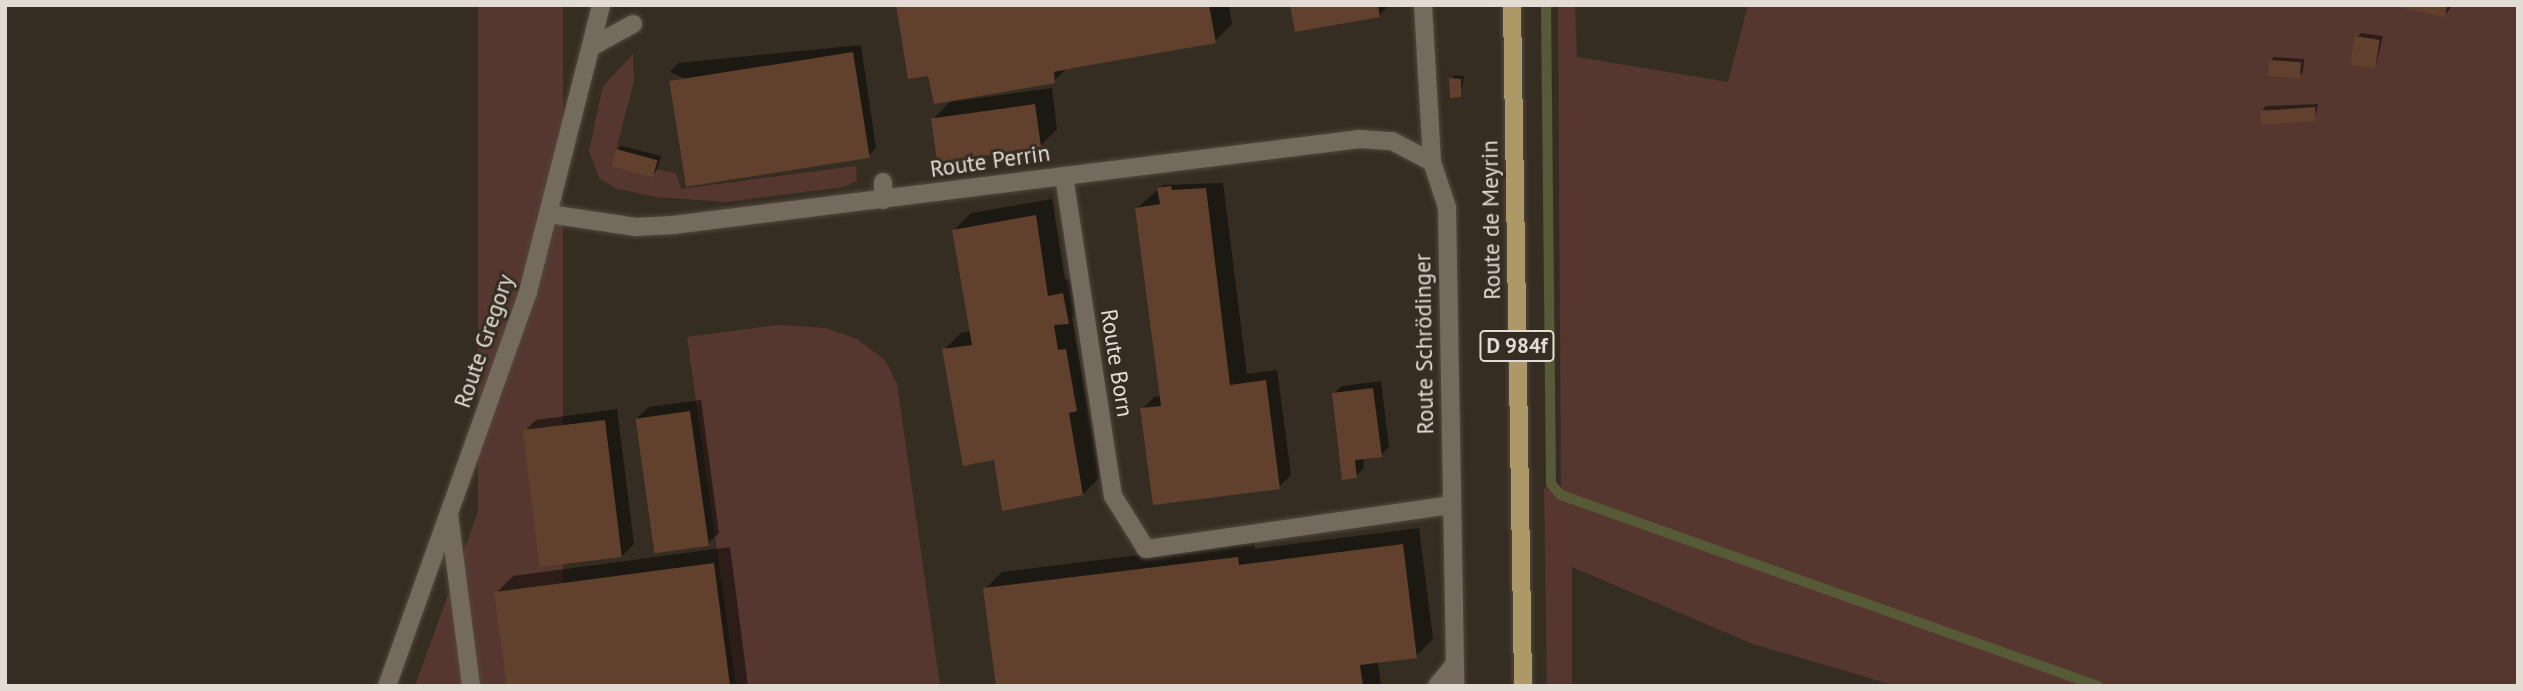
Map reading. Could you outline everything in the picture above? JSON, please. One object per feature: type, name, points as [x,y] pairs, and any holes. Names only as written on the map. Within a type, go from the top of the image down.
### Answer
[{"type":"main road","name":"Route de Meyrin","points":[[1512,5],[1523,686]]},
{"type":"street","name":"Route Gregory","points":[[387,686],[528,292],[601,5]]},
{"type":"street","name":"Route Schrödinger","points":[[1423,5],[1432,162],[1447,207],[1455,686]]},
{"type":"street","points":[[591,47],[633,24]]},
{"type":"street","name":"Route Perrin","points":[[549,214],[636,227],[883,191],[1064,176],[1360,139],[1392,141],[1432,162]]},
{"type":"street","name":"Route Born","points":[[1064,176],[1113,496],[1146,550],[1450,505]]},
{"type":"street","points":[[449,514],[471,686]]},
{"type":"street","points":[[1437,686],[1455,664]]},
{"type":"shaded area","points":[[478,5],[563,5],[563,686],[478,686]]},
{"type":"shaded area","points":[[1558,5],[1575,5],[1577,57],[1728,82],[1748,5],[2518,5],[2518,686],[1897,686],[1753,644],[1572,567],[1572,686],[1547,686],[1544,487],[1561,494]]},
{"type":"shaded area","points":[[633,54],[634,81],[612,166],[652,177],[655,169],[676,173],[681,189],[856,166],[857,181],[843,187],[727,202],[655,197],[615,188],[599,178],[589,151],[603,86]]},
{"type":"shaded area","points":[[778,325],[826,328],[857,339],[885,360],[897,384],[940,686],[736,686],[687,337]]},
{"type":"shaded area","points":[[511,420],[529,578],[488,585],[504,686],[415,686]]},
{"type":"building","points":[[896,5],[1209,5],[1216,43],[1054,72],[1055,83],[934,104],[928,76],[908,79]]},
{"type":"building","points":[[1290,5],[1378,5],[1380,17],[1295,32]]},
{"type":"building","points":[[2389,5],[2447,5],[2445,17]]},
{"type":"building","points":[[2355,36],[2380,40],[2375,69],[2350,65]]},
{"type":"building","points":[[853,52],[870,158],[686,187],[669,81]]},
{"type":"building","points":[[2269,60],[2301,62],[2300,78],[2268,76]]},
{"type":"building","points":[[1449,78],[1461,79],[1461,97],[1450,98]]},
{"type":"building","points":[[1035,104],[1041,148],[937,162],[931,119]]},
{"type":"building","points":[[2315,107],[2316,121],[2261,125],[2260,111]]},
{"type":"building","points":[[616,149],[658,160],[653,178],[611,166]]},
{"type":"building","points":[[1171,186],[1172,190],[1206,188],[1230,385],[1266,380],[1280,489],[1153,505],[1140,408],[1161,406],[1135,208],[1160,204],[1157,188]]},
{"type":"building","points":[[1036,215],[1048,296],[1063,293],[1069,324],[1054,325],[1058,350],[1066,349],[1077,411],[1069,413],[1083,495],[1002,511],[994,460],[963,466],[942,349],[972,345],[952,230]]},
{"type":"building","points":[[1373,388],[1382,457],[1355,460],[1357,478],[1342,480],[1332,393]]},
{"type":"building","points":[[690,411],[709,546],[654,553],[636,419]]},
{"type":"building","points":[[605,420],[622,557],[539,567],[523,430]]},
{"type":"building","points":[[1403,544],[1417,658],[1360,665],[1363,686],[996,686],[983,588],[1238,557],[1239,565]]},
{"type":"building","points":[[714,563],[730,686],[507,686],[494,592]]},
{"type":"waterway","points":[[1546,5],[1551,484],[1561,495],[2098,686]]}]
